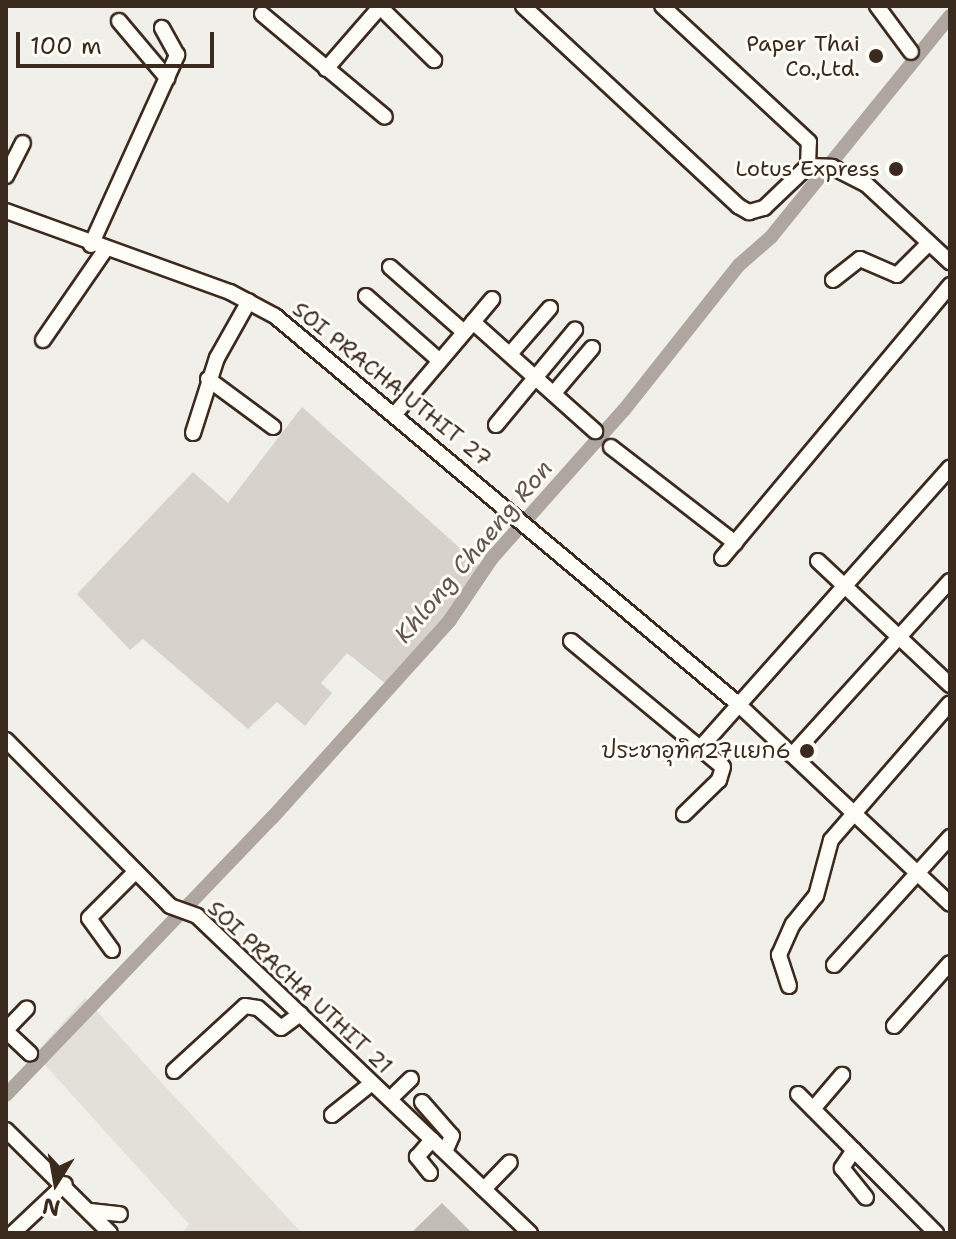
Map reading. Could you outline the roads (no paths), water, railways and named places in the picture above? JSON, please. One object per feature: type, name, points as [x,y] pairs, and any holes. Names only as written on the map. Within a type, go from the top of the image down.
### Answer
[{"type":"street","points":[[523,6],[749,212],[764,208],[812,166]]},
{"type":"street","points":[[662,6],[804,133],[812,166]]},
{"type":"street","points":[[877,6],[911,52]]},
{"type":"street","points":[[326,69],[376,8],[434,60]]},
{"type":"street","points":[[262,14],[385,117]]},
{"type":"street","points":[[119,21],[167,78]]},
{"type":"street","points":[[43,340],[98,247],[167,78],[176,44],[162,28]]},
{"type":"street","points":[[6,176],[23,143]]},
{"type":"street","points":[[812,166],[843,171],[950,262]]},
{"type":"street","name":"SOI PRACHA UTHIT 27","points":[[6,211],[249,301],[395,414],[524,520],[738,704],[950,904]]},
{"type":"street","points":[[833,280],[860,259],[897,275],[929,243]]},
{"type":"street","points":[[390,267],[468,327],[510,354],[595,431]]},
{"type":"street","points":[[722,558],[950,285]]},
{"type":"street","points":[[366,296],[440,361]]},
{"type":"street","points":[[395,414],[492,299]]},
{"type":"street","points":[[193,433],[208,379],[249,301]]},
{"type":"street","points":[[510,354],[550,308]]},
{"type":"street","points":[[496,425],[575,330]]},
{"type":"street","points":[[554,393],[592,348]]},
{"type":"street","points":[[208,379],[273,427]]},
{"type":"street","points":[[611,447],[735,543]]},
{"type":"street","points":[[702,746],[950,468]]},
{"type":"street","points":[[818,561],[950,685]]},
{"type":"street","points":[[792,755],[950,581]]},
{"type":"street","points":[[571,641],[702,746],[723,773],[684,814]]},
{"type":"street","points":[[789,986],[779,965],[784,941],[816,896],[831,840],[852,811],[950,703]]},
{"type":"street","name":"SOI PRACHA UTHIT 21","points":[[6,740],[170,906],[197,916],[484,1189],[523,1231]]},
{"type":"street","points":[[834,965],[950,837]]},
{"type":"street","points":[[112,950],[89,918],[136,871]]},
{"type":"street","points":[[894,1026],[950,963]]},
{"type":"street","points":[[174,1071],[245,1006],[252,1004],[281,1028],[300,1014]]},
{"type":"street","points":[[27,1008],[6,1030],[30,1053]]},
{"type":"street","points":[[813,1109],[842,1075]]},
{"type":"street","points":[[390,1099],[411,1079]]},
{"type":"street","points":[[332,1115],[372,1083]]},
{"type":"street","points":[[798,1094],[936,1233]]},
{"type":"street","points":[[422,1102],[452,1136],[445,1152]]},
{"type":"street","points":[[6,1130],[20,1138],[110,1233]]},
{"type":"street","points":[[430,1173],[417,1157],[432,1140]]},
{"type":"street","points":[[854,1150],[842,1168],[866,1198]]},
{"type":"street","points":[[484,1189],[510,1162]]},
{"type":"street","points":[[13,1233],[65,1184]]},
{"type":"street","points":[[90,1211],[120,1214]]},
{"type":"waterway","name":"Khlong Chaeng Ron","points":[[6,1095],[272,818],[450,620],[492,558],[624,410],[739,265],[771,237],[950,16]]},
{"type":"place","name":"Paper Thai Co.,Ltd.","points":[[876,56]]},
{"type":"place","name":"Lotus Express","points":[[896,169]]},
{"type":"place","name":"ประชาอุทิศ27แยก6","points":[[807,751]]}]
